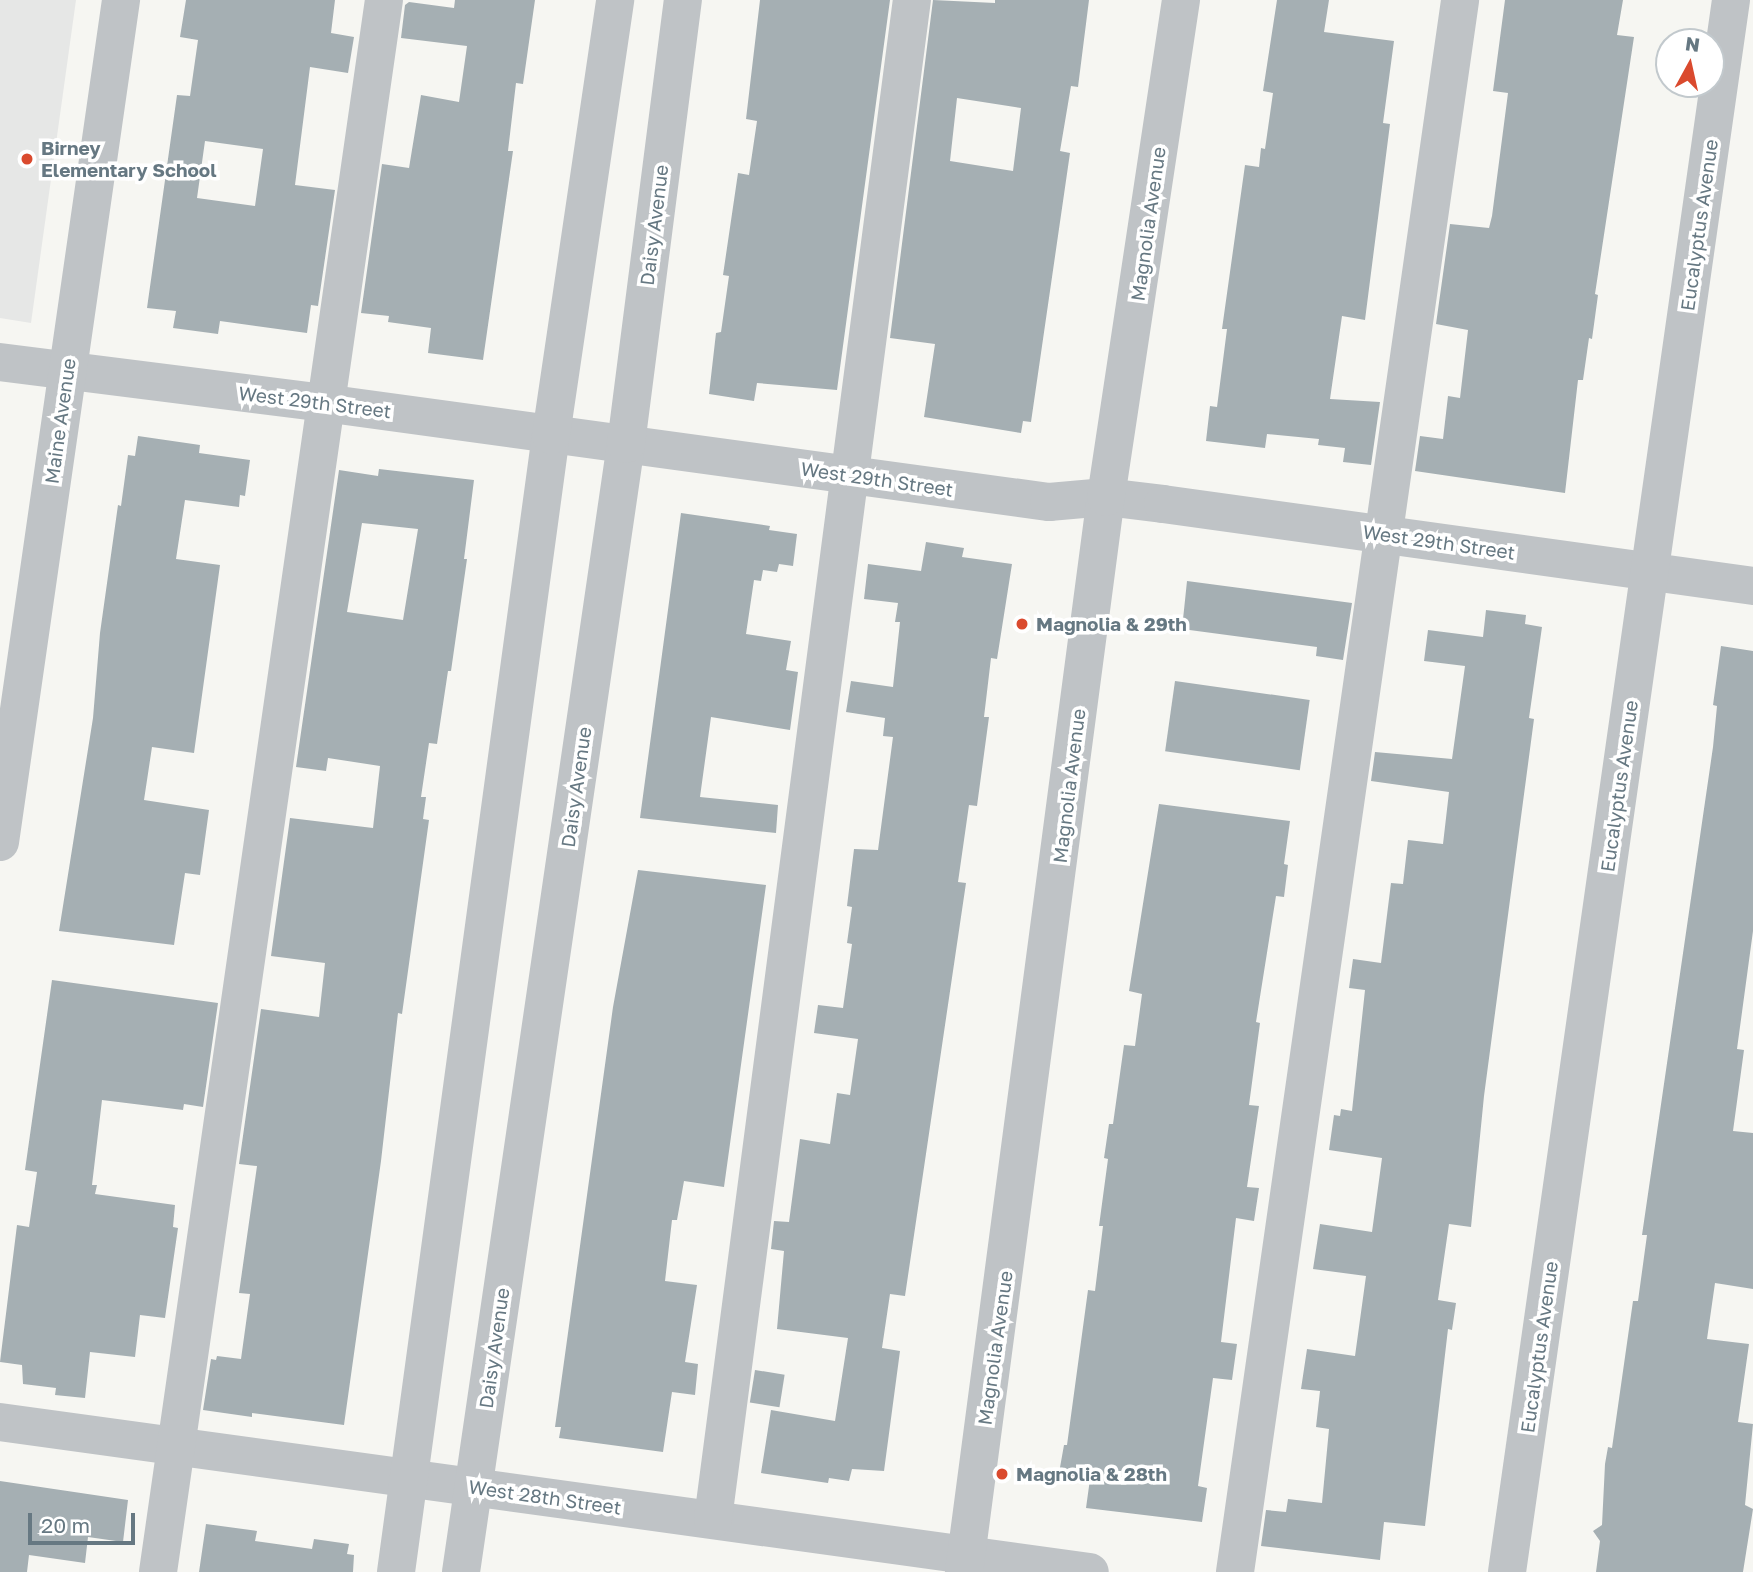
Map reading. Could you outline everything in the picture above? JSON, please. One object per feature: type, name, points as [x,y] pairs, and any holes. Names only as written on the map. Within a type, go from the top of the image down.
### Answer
[{"type":"street","name":"Maine Avenue","points":[[0,842],[121,0]]},
{"type":"street","points":[[158,1572],[384,0]]},
{"type":"street","points":[[396,1572],[551,435],[615,0]]},
{"type":"street","name":"Daisy Avenue","points":[[461,1572],[626,444],[683,0]]},
{"type":"street","points":[[713,1520],[852,475],[912,0]]},
{"type":"street","name":"Magnolia Avenue","points":[[965,1563],[1106,497],[1181,0]]},
{"type":"street","points":[[1235,1572],[1460,0]]},
{"type":"street","name":"Eucalyptus Avenue","points":[[1507,1572],[1731,0]]},
{"type":"street","name":"West 29th Street","points":[[0,362],[324,403],[1049,502],[1106,497],[1753,586]]},
{"type":"street","name":"West 28th Street","points":[[0,1422],[409,1476],[474,1488],[713,1520],[965,1563],[1090,1572]]},
{"type":"shaded area","name":"Birney Elementary School","points":[[0,0],[76,0],[31,323],[0,318]]},
{"type":"building","points":[[186,0],[335,0],[331,33],[354,37],[348,73],[310,67],[295,185],[335,190],[318,306],[311,305],[307,333],[220,321],[218,334],[173,328],[176,311],[147,308],[177,95],[190,96],[198,40],[180,37]],"holes":[[[205,141],[263,149],[255,206],[197,198]]]},
{"type":"building","points":[[455,0],[535,0],[523,84],[516,83],[508,151],[513,151],[483,360],[428,353],[431,328],[388,322],[389,316],[361,313],[382,164],[409,168],[421,95],[459,102],[467,46],[401,38],[405,5],[409,2],[454,8]]},
{"type":"building","points":[[760,0],[890,0],[837,390],[757,383],[754,401],[709,394],[716,333],[721,332],[729,276],[723,275],[738,173],[749,175],[757,121],[746,119]]},
{"type":"building","points":[[933,0],[995,3],[995,0],[1089,0],[1078,87],[1071,86],[1060,151],[1070,153],[1031,422],[1023,421],[1021,433],[924,417],[935,344],[890,338]],"holes":[[[957,98],[1021,108],[1013,171],[950,161]]]},
{"type":"building","points":[[1277,0],[1329,0],[1324,32],[1394,41],[1383,123],[1390,124],[1365,320],[1342,316],[1330,399],[1380,402],[1371,465],[1343,462],[1345,448],[1318,445],[1319,439],[1267,434],[1265,448],[1206,441],[1210,406],[1217,407],[1227,329],[1222,329],[1245,165],[1259,167],[1261,148],[1265,149],[1273,93],[1263,91]]},
{"type":"building","points":[[1505,0],[1623,0],[1617,35],[1634,37],[1595,294],[1598,295],[1592,339],[1589,338],[1583,380],[1578,380],[1565,493],[1415,471],[1420,436],[1443,439],[1448,396],[1460,398],[1468,330],[1436,324],[1450,224],[1489,228],[1492,216],[1508,93],[1493,91]]},
{"type":"building","points":[[138,436],[200,445],[199,453],[250,460],[245,496],[240,495],[239,507],[185,500],[176,559],[220,565],[194,753],[152,747],[144,800],[209,810],[200,875],[185,873],[174,945],[59,931],[93,718],[100,633],[118,505],[121,506],[128,455],[135,456]]},
{"type":"building","points":[[379,469],[474,480],[464,559],[467,559],[451,671],[448,671],[437,744],[429,743],[421,797],[426,797],[423,819],[429,820],[402,1014],[398,1013],[381,1161],[344,1425],[252,1413],[252,1417],[203,1410],[211,1359],[216,1360],[217,1356],[241,1359],[250,1294],[239,1293],[257,1166],[239,1164],[261,1009],[319,1017],[325,963],[271,956],[290,818],[373,828],[380,766],[328,758],[326,771],[296,767],[339,470],[378,476]],"holes":[[[362,523],[418,529],[403,620],[347,612]]]},
{"type":"building","points":[[681,513],[770,526],[769,530],[797,534],[793,566],[779,564],[777,572],[763,570],[761,581],[754,580],[746,634],[791,641],[786,670],[798,672],[790,730],[711,717],[700,797],[778,805],[776,833],[640,818]]},
{"type":"building","points":[[926,542],[964,548],[962,557],[1012,564],[997,659],[991,658],[984,717],[989,717],[977,806],[969,805],[958,882],[966,883],[905,1296],[890,1294],[882,1348],[900,1351],[884,1471],[852,1469],[849,1481],[829,1478],[828,1483],[761,1473],[771,1410],[835,1421],[848,1338],[777,1329],[784,1251],[771,1249],[774,1221],[789,1222],[800,1139],[830,1144],[837,1093],[850,1095],[858,1039],[814,1033],[818,1005],[843,1008],[852,944],[847,943],[852,907],[847,906],[854,849],[878,850],[893,737],[883,736],[885,718],[846,712],[851,681],[893,687],[900,622],[895,622],[898,603],[864,599],[868,564],[921,571]]},
{"type":"building","points":[[1187,581],[1352,603],[1343,660],[1316,656],[1317,647],[1182,629]]},
{"type":"building","points":[[1486,610],[1526,615],[1525,624],[1542,627],[1529,718],[1534,719],[1484,1096],[1471,1227],[1449,1224],[1438,1300],[1456,1303],[1452,1330],[1448,1329],[1425,1526],[1384,1522],[1380,1560],[1261,1546],[1266,1510],[1286,1512],[1288,1499],[1322,1503],[1329,1429],[1316,1427],[1320,1391],[1301,1389],[1307,1349],[1355,1356],[1366,1276],[1313,1269],[1320,1224],[1372,1232],[1382,1158],[1329,1150],[1334,1115],[1340,1116],[1341,1109],[1352,1111],[1365,990],[1349,988],[1353,959],[1381,963],[1391,883],[1403,884],[1408,840],[1443,844],[1449,792],[1371,781],[1375,752],[1452,759],[1465,666],[1424,661],[1428,630],[1483,637]]},
{"type":"building","points":[[1721,646],[1753,651],[1753,931],[1737,1049],[1744,1050],[1733,1131],[1753,1133],[1753,1289],[1715,1283],[1707,1339],[1749,1344],[1738,1422],[1753,1424],[1745,1505],[1753,1509],[1743,1572],[1596,1572],[1600,1541],[1593,1531],[1602,1525],[1605,1464],[1608,1447],[1612,1448],[1633,1301],[1638,1301],[1647,1235],[1642,1235],[1713,747],[1717,706],[1713,705]]},
{"type":"building","points":[[1175,681],[1310,700],[1300,770],[1165,751]]},
{"type":"building","points":[[1159,804],[1290,821],[1284,864],[1288,865],[1284,897],[1276,896],[1256,1022],[1260,1023],[1249,1105],[1259,1106],[1247,1187],[1259,1188],[1254,1221],[1236,1218],[1221,1342],[1237,1344],[1232,1380],[1213,1378],[1198,1486],[1207,1488],[1202,1522],[1086,1508],[1090,1479],[1059,1473],[1064,1445],[1067,1445],[1088,1290],[1095,1291],[1103,1226],[1099,1226],[1108,1159],[1104,1158],[1109,1124],[1113,1124],[1124,1045],[1135,1046],[1142,994],[1129,991]]},
{"type":"building","points":[[638,870],[766,885],[724,1187],[684,1181],[677,1220],[672,1220],[665,1281],[697,1285],[685,1362],[698,1364],[695,1395],[672,1392],[663,1452],[559,1438],[561,1427],[555,1427],[613,1007]]},
{"type":"building","points":[[52,980],[218,1003],[203,1107],[184,1104],[183,1110],[102,1100],[92,1185],[97,1185],[95,1194],[175,1205],[173,1227],[178,1228],[165,1318],[140,1315],[135,1357],[90,1352],[85,1398],[55,1395],[56,1388],[23,1384],[22,1365],[0,1362],[17,1225],[29,1227],[37,1172],[25,1170]]},
{"type":"building","points":[[755,1370],[785,1375],[779,1407],[750,1403]]},
{"type":"building","points":[[0,1481],[128,1500],[123,1542],[88,1537],[85,1563],[29,1555],[27,1572],[0,1572]]},
{"type":"building","points":[[206,1524],[257,1531],[255,1541],[312,1549],[314,1539],[349,1544],[347,1554],[354,1555],[353,1572],[199,1572]]},
{"type":"place","name":"Birney Elementary School","points":[[27,159]]},
{"type":"place","name":"Magnolia & 29th","points":[[1022,624]]},
{"type":"place","name":"Magnolia & 28th","points":[[1002,1474]]}]
